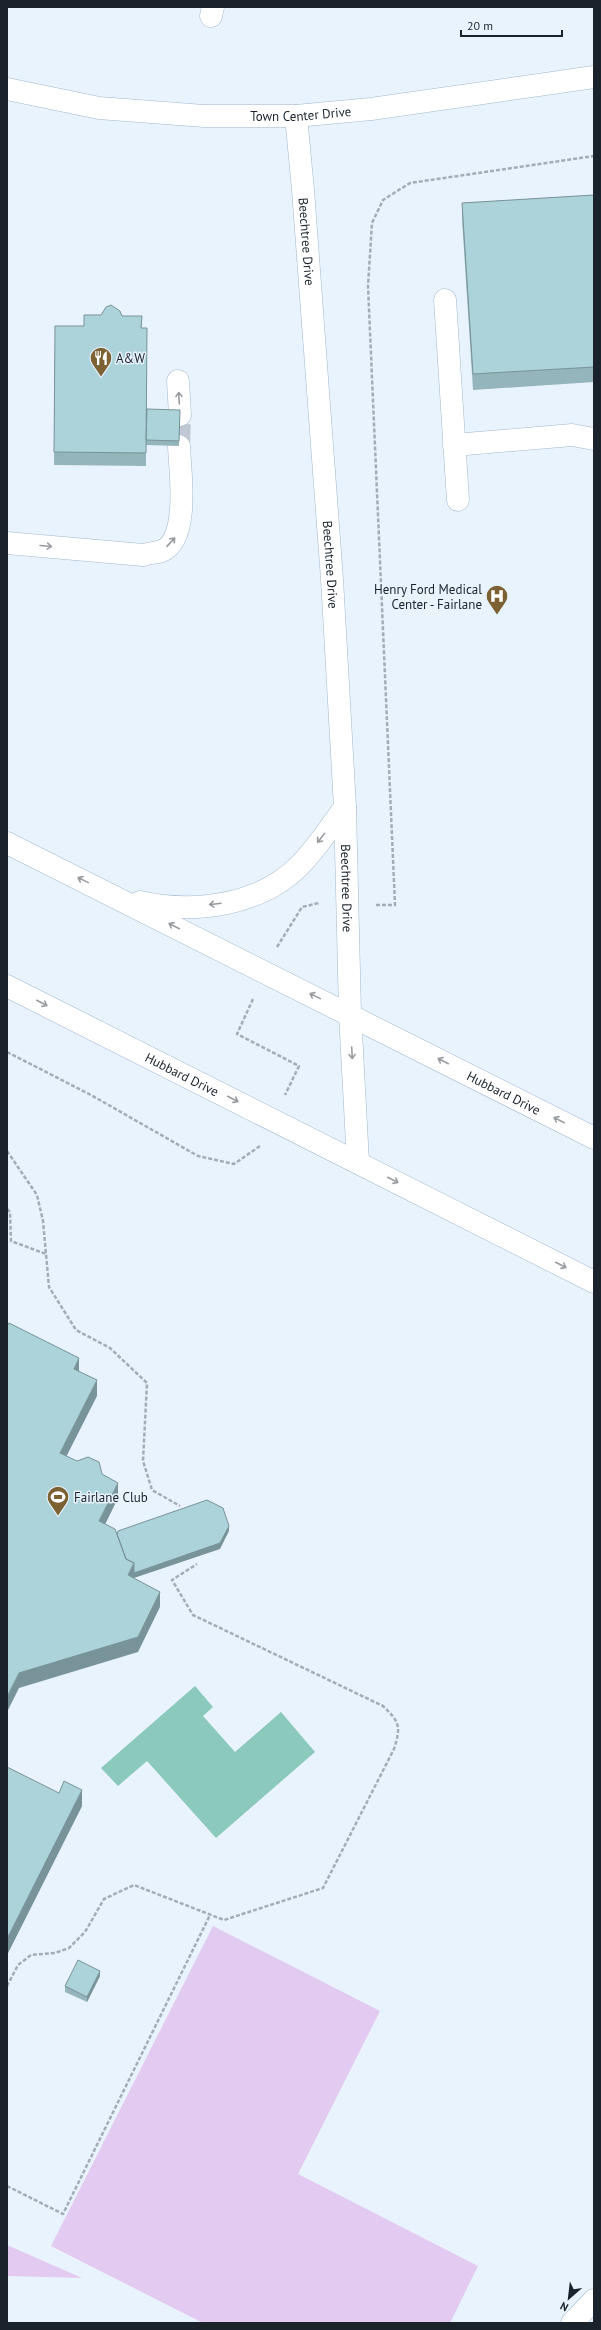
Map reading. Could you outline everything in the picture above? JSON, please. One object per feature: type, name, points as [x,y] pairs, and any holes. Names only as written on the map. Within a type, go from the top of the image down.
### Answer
[{"type":"street","name":"Town Center Drive","points":[[7,89],[99,108],[204,116],[296,116],[371,109],[594,77]]},
{"type":"street","name":"Beechtree Drive","points":[[296,116],[304,190],[331,571],[345,807],[350,1014]]},
{"type":"street","points":[[445,300],[458,500]]},
{"type":"street","points":[[178,382],[180,415]]},
{"type":"street","points":[[454,445],[572,435],[594,439]]},
{"type":"street","points":[[7,543],[143,554],[163,551],[176,536],[182,515],[179,446]]},
{"type":"street","points":[[118,898],[154,905],[191,907],[228,903],[263,892],[284,880],[301,864],[345,807]]},
{"type":"street","name":"Hubbard Drive","points":[[7,843],[350,1014],[594,1138]]},
{"type":"street","name":"Hubbard Drive","points":[[7,986],[594,1282]]},
{"type":"street","points":[[350,1014],[358,1162]]},
{"type":"street","points":[[572,2323],[594,2300]]},
{"type":"path","points":[[395,905],[368,286],[372,223],[383,200],[410,183],[594,156]]},
{"type":"path","points":[[282,936],[302,907],[317,902]]},
{"type":"path","points":[[256,994],[237,1034],[299,1066],[286,1093]]},
{"type":"path","points":[[7,1052],[91,1095],[198,1156],[234,1164],[260,1145]]},
{"type":"path","points":[[7,1151],[37,1195],[43,1222],[49,1287],[76,1330],[110,1348],[147,1383],[143,1461],[152,1490],[180,1506]]},
{"type":"path","points":[[7,1209],[10,1212],[11,1240],[46,1254]]},
{"type":"path","points":[[7,1986],[18,1965],[31,1955],[55,1953],[69,1948],[85,1932],[104,1899],[134,1885],[224,1920],[323,1888],[394,1750],[400,1731],[395,1717],[382,1706],[193,1615],[172,1580],[197,1564]]},
{"type":"path","points":[[7,2186],[63,2214],[210,1915]]},
{"type":"shaded area","points":[[195,1686],[213,1707],[203,1716],[235,1752],[281,1712],[315,1752],[216,1838],[147,1761],[118,1786],[101,1768]]},
{"type":"shaded area","points":[[213,1926],[380,2011],[298,2174],[478,2266],[450,2323],[203,2323],[51,2246]]},
{"type":"shaded area","points":[[7,2245],[82,2278],[7,2276]]},
{"type":"building","points":[[594,195],[594,367],[473,374],[462,203]]},
{"type":"building","name":"A&W","points":[[111,305],[120,311],[122,316],[142,316],[141,328],[147,328],[146,453],[54,452],[55,326],[84,326],[84,315],[101,315],[106,307]]},
{"type":"building","points":[[147,409],[180,410],[179,441],[146,440]]},
{"type":"building","name":"Fairlane Club","points":[[9,1323],[79,1358],[74,1369],[97,1380],[60,1453],[77,1461],[88,1457],[99,1462],[102,1474],[118,1483],[99,1521],[115,1529],[126,1559],[134,1563],[128,1575],[160,1592],[138,1637],[19,1673],[7,1697],[7,1326]]},
{"type":"building","points":[[207,1500],[223,1508],[229,1526],[220,1543],[134,1573],[134,1563],[126,1559],[117,1534],[118,1531]]},
{"type":"building","points":[[7,1767],[59,1793],[64,1781],[82,1790],[8,1937],[7,1937]]},
{"type":"building","points":[[78,1960],[100,1971],[87,1997],[65,1986]]},
{"type":"tunnel","points":[[179,446],[180,415]]},
{"type":"place","name":"A&W","points":[[101,378]]},
{"type":"place","name":"Henry Ford Medical Center - Fairlane","points":[[497,616]]},
{"type":"place","name":"Fairlane Club","points":[[58,1516]]}]
